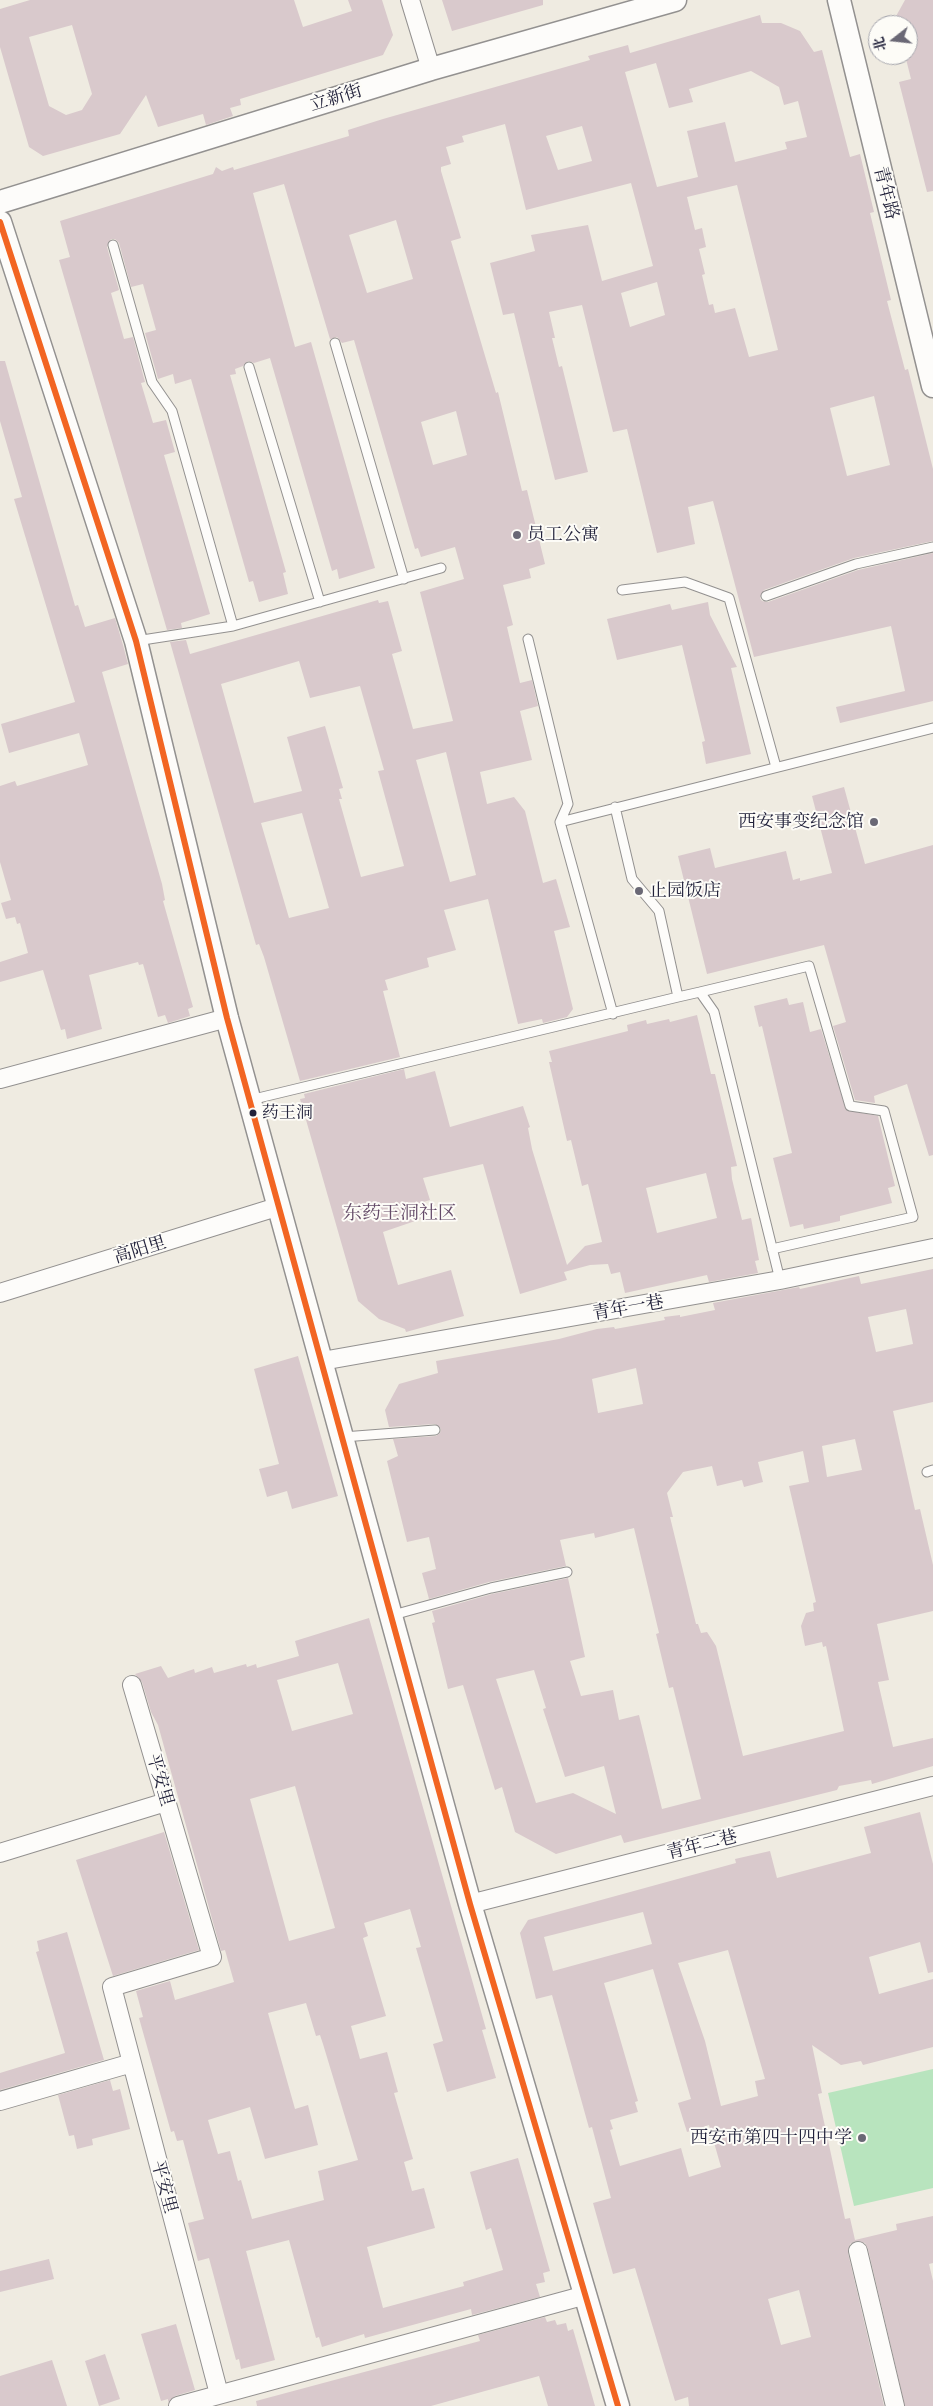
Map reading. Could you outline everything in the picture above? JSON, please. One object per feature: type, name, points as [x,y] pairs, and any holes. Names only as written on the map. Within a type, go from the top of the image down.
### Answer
[{"type":"street","points":[[410,0],[431,69]]},
{"type":"street","name":"立新街","points":[[0,202],[431,69],[675,0]]},
{"type":"street","name":"青年路","points":[[839,0],[933,386]]},
{"type":"street","points":[[0,222],[136,641],[227,1018],[393,1616],[470,1904],[618,2406]]},
{"type":"street","points":[[0,1079],[227,1018]]},
{"type":"street","name":"高阳里","points":[[0,1293],[280,1206]]},
{"type":"street","name":"青年一巷","points":[[322,1361],[780,1280],[933,1248]]},
{"type":"street","name":"平安里","points":[[132,1685],[212,1957],[112,1987],[219,2394]]},
{"type":"street","name":"青年二巷","points":[[470,1904],[933,1786]]},
{"type":"street","points":[[0,1853],[166,1802]]},
{"type":"street","points":[[0,2101],[132,2063]]},
{"type":"street","points":[[858,2251],[895,2406]]},
{"type":"street","points":[[178,2406],[586,2295]]},
{"type":"lane","points":[[113,245],[152,382],[172,411],[233,626]]},
{"type":"lane","points":[[335,343],[404,579]]},
{"type":"lane","points":[[249,367],[320,602]]},
{"type":"lane","points":[[766,596],[856,564],[933,547]]},
{"type":"lane","points":[[136,641],[233,626],[441,568]]},
{"type":"lane","points":[[622,590],[685,582],[729,598],[776,767]]},
{"type":"lane","points":[[528,639],[568,804],[560,822],[613,1014]]},
{"type":"lane","points":[[560,822],[933,728]]},
{"type":"lane","points":[[615,807],[632,879],[659,911],[678,997]]},
{"type":"lane","points":[[250,1100],[808,966],[850,1106],[884,1111],[913,1217],[772,1249]]},
{"type":"lane","points":[[700,992],[714,1012],[780,1280]]},
{"type":"lane","points":[[343,1437],[435,1430]]},
{"type":"lane","points":[[393,1616],[491,1588],[567,1572]]},
{"type":"green space","points":[[933,2069],[933,2188],[854,2206],[828,2093]]},
{"type":"building","points":[[30,0],[294,0],[303,27],[352,11],[348,0],[382,0],[393,35],[383,55],[240,99],[241,105],[230,108],[233,116],[206,125],[203,114],[158,127],[146,95],[120,134],[43,156],[29,147],[0,47],[0,9]],"holes":[[[72,25],[92,94],[82,110],[66,115],[49,106],[29,37]]]},
{"type":"building","points":[[442,0],[543,0],[543,5],[452,31]]},
{"type":"building","points":[[905,0],[933,0],[933,191],[927,192],[899,82],[911,79],[908,65],[918,65],[918,15],[897,15]]},
{"type":"building","points":[[760,15],[762,23],[781,23],[800,31],[814,52],[822,50],[850,157],[860,154],[874,212],[870,213],[891,300],[887,301],[905,370],[908,369],[933,469],[933,541],[854,558],[764,590],[760,598],[762,601],[768,602],[858,570],[933,553],[933,701],[840,723],[836,707],[905,691],[891,626],[754,657],[713,501],[688,507],[695,544],[657,553],[627,429],[613,432],[582,305],[549,312],[555,338],[552,338],[559,367],[562,366],[588,472],[555,480],[514,313],[503,315],[490,263],[535,251],[531,235],[588,225],[602,281],[653,266],[631,183],[526,210],[505,124],[462,136],[464,142],[446,147],[451,164],[441,167],[461,238],[451,241],[496,393],[498,392],[522,491],[527,490],[545,564],[529,569],[531,578],[503,585],[513,625],[507,627],[520,683],[532,680],[538,706],[520,711],[532,760],[480,772],[487,804],[514,797],[525,811],[543,883],[556,879],[570,927],[554,931],[573,1009],[567,1017],[543,1023],[542,1019],[518,1024],[488,899],[444,910],[456,950],[427,958],[429,967],[385,980],[388,990],[383,991],[400,1057],[300,1081],[264,957],[259,944],[256,945],[170,642],[186,640],[190,654],[378,600],[379,603],[388,601],[402,651],[392,654],[413,729],[453,721],[420,592],[464,579],[455,547],[421,557],[418,548],[415,549],[354,340],[342,343],[337,337],[330,339],[284,184],[253,193],[295,347],[311,342],[375,568],[339,579],[337,569],[332,571],[270,358],[254,363],[248,361],[243,366],[235,369],[236,374],[230,375],[286,572],[283,573],[288,594],[259,602],[253,581],[249,582],[191,379],[175,384],[173,374],[158,379],[145,333],[156,330],[143,284],[131,287],[119,243],[115,239],[111,239],[107,247],[119,290],[111,293],[124,339],[133,337],[145,382],[141,383],[153,423],[166,420],[175,452],[164,455],[210,614],[181,623],[182,628],[167,630],[59,260],[70,257],[60,221],[213,174],[216,167],[222,171],[233,167],[234,170],[349,136],[348,130],[590,60],[588,56],[628,45],[630,53]],"holes":[[[656,63],[669,108],[693,102],[689,89],[751,71],[779,87],[784,105],[798,101],[807,137],[785,142],[787,149],[735,162],[725,122],[687,131],[698,177],[657,187],[625,72]],[[582,126],[592,161],[558,170],[546,136]],[[737,185],[778,350],[749,357],[735,308],[715,313],[713,304],[709,305],[702,275],[705,274],[699,249],[706,247],[702,228],[695,230],[687,197]],[[396,220],[413,279],[367,293],[349,235]],[[657,282],[665,315],[630,327],[621,293]],[[874,396],[890,465],[847,476],[830,408]],[[456,411],[467,455],[433,465],[421,422]],[[299,661],[310,698],[360,686],[384,770],[378,771],[404,866],[361,877],[339,799],[342,799],[339,789],[343,788],[325,726],[287,737],[302,791],[254,803],[221,684]],[[446,752],[476,875],[450,882],[416,760]],[[302,813],[329,908],[289,918],[261,823]]]},
{"type":"building","points":[[0,361],[5,361],[75,606],[78,605],[85,627],[115,618],[128,664],[102,672],[162,884],[165,900],[163,901],[193,1007],[188,1009],[190,1016],[168,1023],[165,1015],[158,1017],[143,964],[139,965],[138,962],[89,975],[102,1029],[67,1039],[65,1029],[61,1030],[43,970],[0,982],[0,962],[28,953],[20,923],[17,924],[15,917],[6,919],[1,903],[11,900],[0,862],[0,786],[15,781],[17,786],[88,765],[79,733],[9,753],[1,724],[75,702],[14,499],[22,497],[0,421]]},
{"type":"building","points":[[708,602],[710,615],[737,667],[731,668],[751,754],[706,764],[702,742],[705,741],[682,645],[617,660],[607,619],[670,604],[672,610]]},
{"type":"building","points":[[844,787],[865,864],[933,845],[933,1155],[929,1156],[907,1084],[874,1096],[875,1103],[855,1100],[833,1026],[846,1022],[824,945],[707,974],[678,856],[710,848],[715,868],[786,851],[793,880],[800,878],[800,881],[832,873],[812,796]]},
{"type":"building","points":[[787,998],[789,1005],[803,1002],[810,1032],[821,1029],[846,1110],[878,1116],[895,1186],[888,1188],[892,1203],[840,1216],[840,1221],[804,1229],[803,1224],[790,1227],[773,1158],[792,1153],[762,1026],[759,1027],[754,1006]]},
{"type":"building","points":[[697,1015],[711,1074],[715,1074],[737,1166],[731,1167],[732,1179],[742,1220],[751,1218],[759,1260],[755,1261],[758,1273],[709,1282],[707,1275],[625,1293],[620,1272],[611,1274],[608,1264],[590,1265],[564,1272],[567,1280],[520,1294],[483,1164],[423,1178],[430,1200],[417,1204],[421,1219],[383,1232],[398,1285],[451,1270],[464,1316],[406,1332],[405,1329],[379,1319],[358,1301],[300,1099],[305,1098],[304,1094],[404,1069],[406,1079],[435,1071],[450,1127],[523,1106],[530,1127],[528,1128],[532,1149],[567,1265],[585,1246],[602,1242],[588,1184],[582,1186],[571,1140],[567,1141],[549,1062],[552,1062],[549,1051],[628,1031],[627,1025],[646,1020],[647,1024],[669,1019],[670,1022]],"holes":[[[706,1173],[717,1218],[657,1233],[646,1188]]]},
{"type":"building","points":[[933,1269],[933,1402],[893,1411],[915,1510],[920,1509],[933,1565],[933,1611],[877,1624],[889,1680],[878,1682],[893,1747],[933,1738],[933,1766],[872,1784],[871,1780],[839,1786],[837,1790],[624,1843],[621,1835],[556,1854],[515,1832],[502,1787],[495,1790],[463,1685],[448,1689],[432,1623],[435,1622],[432,1611],[492,1594],[568,1578],[585,1657],[570,1661],[581,1696],[613,1690],[619,1720],[639,1715],[662,1809],[701,1799],[673,1687],[669,1688],[656,1634],[659,1633],[634,1528],[595,1538],[594,1533],[560,1540],[566,1566],[489,1582],[429,1599],[422,1573],[436,1569],[429,1537],[407,1542],[387,1461],[398,1456],[393,1439],[436,1436],[440,1433],[441,1429],[435,1424],[389,1427],[385,1410],[399,1384],[438,1373],[436,1361],[559,1339],[597,1329],[614,1327],[615,1329],[665,1320],[664,1317],[680,1315],[680,1317],[715,1310],[713,1303],[799,1287],[800,1289],[859,1276],[861,1284]],"holes":[[[906,1309],[913,1344],[876,1352],[868,1317]],[[636,1368],[643,1404],[598,1413],[592,1379]],[[855,1439],[862,1470],[827,1477],[822,1446]],[[803,1451],[809,1482],[789,1486],[816,1602],[813,1603],[814,1611],[806,1613],[801,1626],[805,1646],[822,1642],[823,1647],[826,1646],[844,1731],[743,1756],[716,1646],[707,1632],[701,1633],[698,1624],[696,1624],[670,1517],[673,1517],[667,1493],[683,1472],[712,1466],[717,1486],[742,1480],[744,1487],[763,1482],[758,1462]],[[534,1670],[546,1708],[543,1709],[565,1777],[604,1766],[616,1814],[573,1793],[536,1803],[496,1679]]]},
{"type":"building","points":[[298,1356],[338,1496],[292,1509],[287,1491],[267,1497],[259,1469],[279,1464],[254,1369]]},
{"type":"building","points":[[369,1618],[486,2029],[482,2030],[496,2078],[447,2092],[433,2044],[443,2041],[416,1948],[421,1947],[410,1909],[364,1923],[368,1936],[363,1938],[386,2016],[351,2026],[360,2059],[387,2052],[398,2092],[394,2093],[413,2159],[404,2162],[412,2191],[424,2188],[435,2228],[367,2247],[383,2308],[464,2286],[463,2282],[503,2270],[491,2228],[486,2230],[470,2172],[518,2158],[550,2271],[543,2273],[545,2282],[536,2284],[540,2297],[472,2315],[471,2309],[365,2338],[364,2334],[322,2347],[319,2337],[316,2338],[289,2240],[246,2251],[275,2360],[241,2369],[239,2359],[236,2360],[209,2258],[198,2261],[188,2223],[204,2219],[183,2140],[177,2141],[174,2131],[171,2132],[139,2018],[143,2017],[136,1991],[170,1981],[175,2000],[234,1982],[225,1950],[221,1951],[158,1725],[151,1712],[142,1682],[135,1674],[161,1666],[168,1678],[194,1669],[195,1673],[212,1667],[214,1673],[246,1664],[247,1667],[256,1664],[257,1668],[299,1656],[295,1641]],"holes":[[[338,1663],[353,1714],[292,1731],[277,1680]],[[295,1786],[335,1928],[289,1941],[250,1799]],[[306,2003],[316,2036],[320,2035],[323,2044],[358,2160],[318,2171],[324,2200],[252,2219],[241,2180],[238,2181],[230,2151],[218,2154],[208,2120],[250,2107],[265,2159],[318,2145],[308,2105],[295,2109],[268,2013]]]},
{"type":"building","points":[[920,1812],[933,1864],[933,1972],[928,1973],[920,1942],[869,1957],[879,1994],[933,1979],[933,2047],[863,2065],[861,2061],[841,2065],[812,2045],[822,2093],[818,2094],[845,2219],[850,2218],[855,2240],[897,2230],[896,2224],[933,2216],[933,2263],[929,2264],[933,2281],[933,2406],[905,2406],[868,2249],[865,2243],[856,2241],[850,2244],[848,2253],[884,2406],[689,2406],[688,2397],[675,2401],[635,2268],[613,2274],[593,2203],[611,2198],[592,2127],[589,2128],[552,1995],[536,1999],[520,1933],[528,1920],[736,1863],[735,1859],[770,1851],[777,1878],[871,1853],[864,1827]],"holes":[[[643,1912],[652,1944],[553,1971],[544,1937]],[[728,1950],[765,2079],[755,2081],[758,2096],[721,2106],[705,2041],[678,1963]],[[653,1969],[691,2099],[678,2103],[687,2132],[709,2125],[721,2167],[689,2177],[681,2148],[620,2166],[610,2130],[613,2129],[610,2120],[638,2112],[635,2102],[638,2101],[604,1983]],[[799,2290],[811,2337],[781,2345],[768,2299]]]},
{"type":"building","points":[[164,1832],[199,1950],[113,1976],[76,1860]]},
{"type":"building","points":[[67,1932],[104,2060],[0,2090],[0,2073],[65,2053],[36,1952],[39,1951],[37,1941]]},
{"type":"building","points":[[110,2080],[113,2091],[120,2089],[130,2129],[92,2139],[93,2145],[77,2149],[74,2135],[69,2136],[58,2095]]},
{"type":"building","points":[[49,2259],[54,2279],[0,2292],[0,2271]]},
{"type":"building","points":[[545,2317],[547,2322],[555,2320],[557,2325],[566,2323],[568,2331],[573,2329],[595,2406],[548,2406],[539,2376],[431,2406],[257,2406],[256,2401],[480,2341],[478,2335]]},
{"type":"building","points":[[176,2324],[195,2390],[175,2396],[168,2402],[168,2399],[161,2401],[141,2334]]},
{"type":"building","points":[[105,2354],[120,2399],[99,2406],[85,2361]]},
{"type":"building","points":[[52,2360],[67,2406],[0,2406],[0,2376]]},
{"type":"transit line","points":[[0,222],[136,641],[227,1018],[470,1904],[618,2406]]},
{"type":"place","name":"员工公寓","points":[[517,535]]},
{"type":"place","name":"西安事变纪念馆","points":[[874,822]]},
{"type":"place","name":"止园饭店","points":[[639,891]]},
{"type":"place","name":"药王洞","points":[[253,1113]]},
{"type":"place","name":"西安市第四十四中学","points":[[862,2138]]},
{"type":"district","name":"东药王洞社区","points":[[400,1214]]}]
